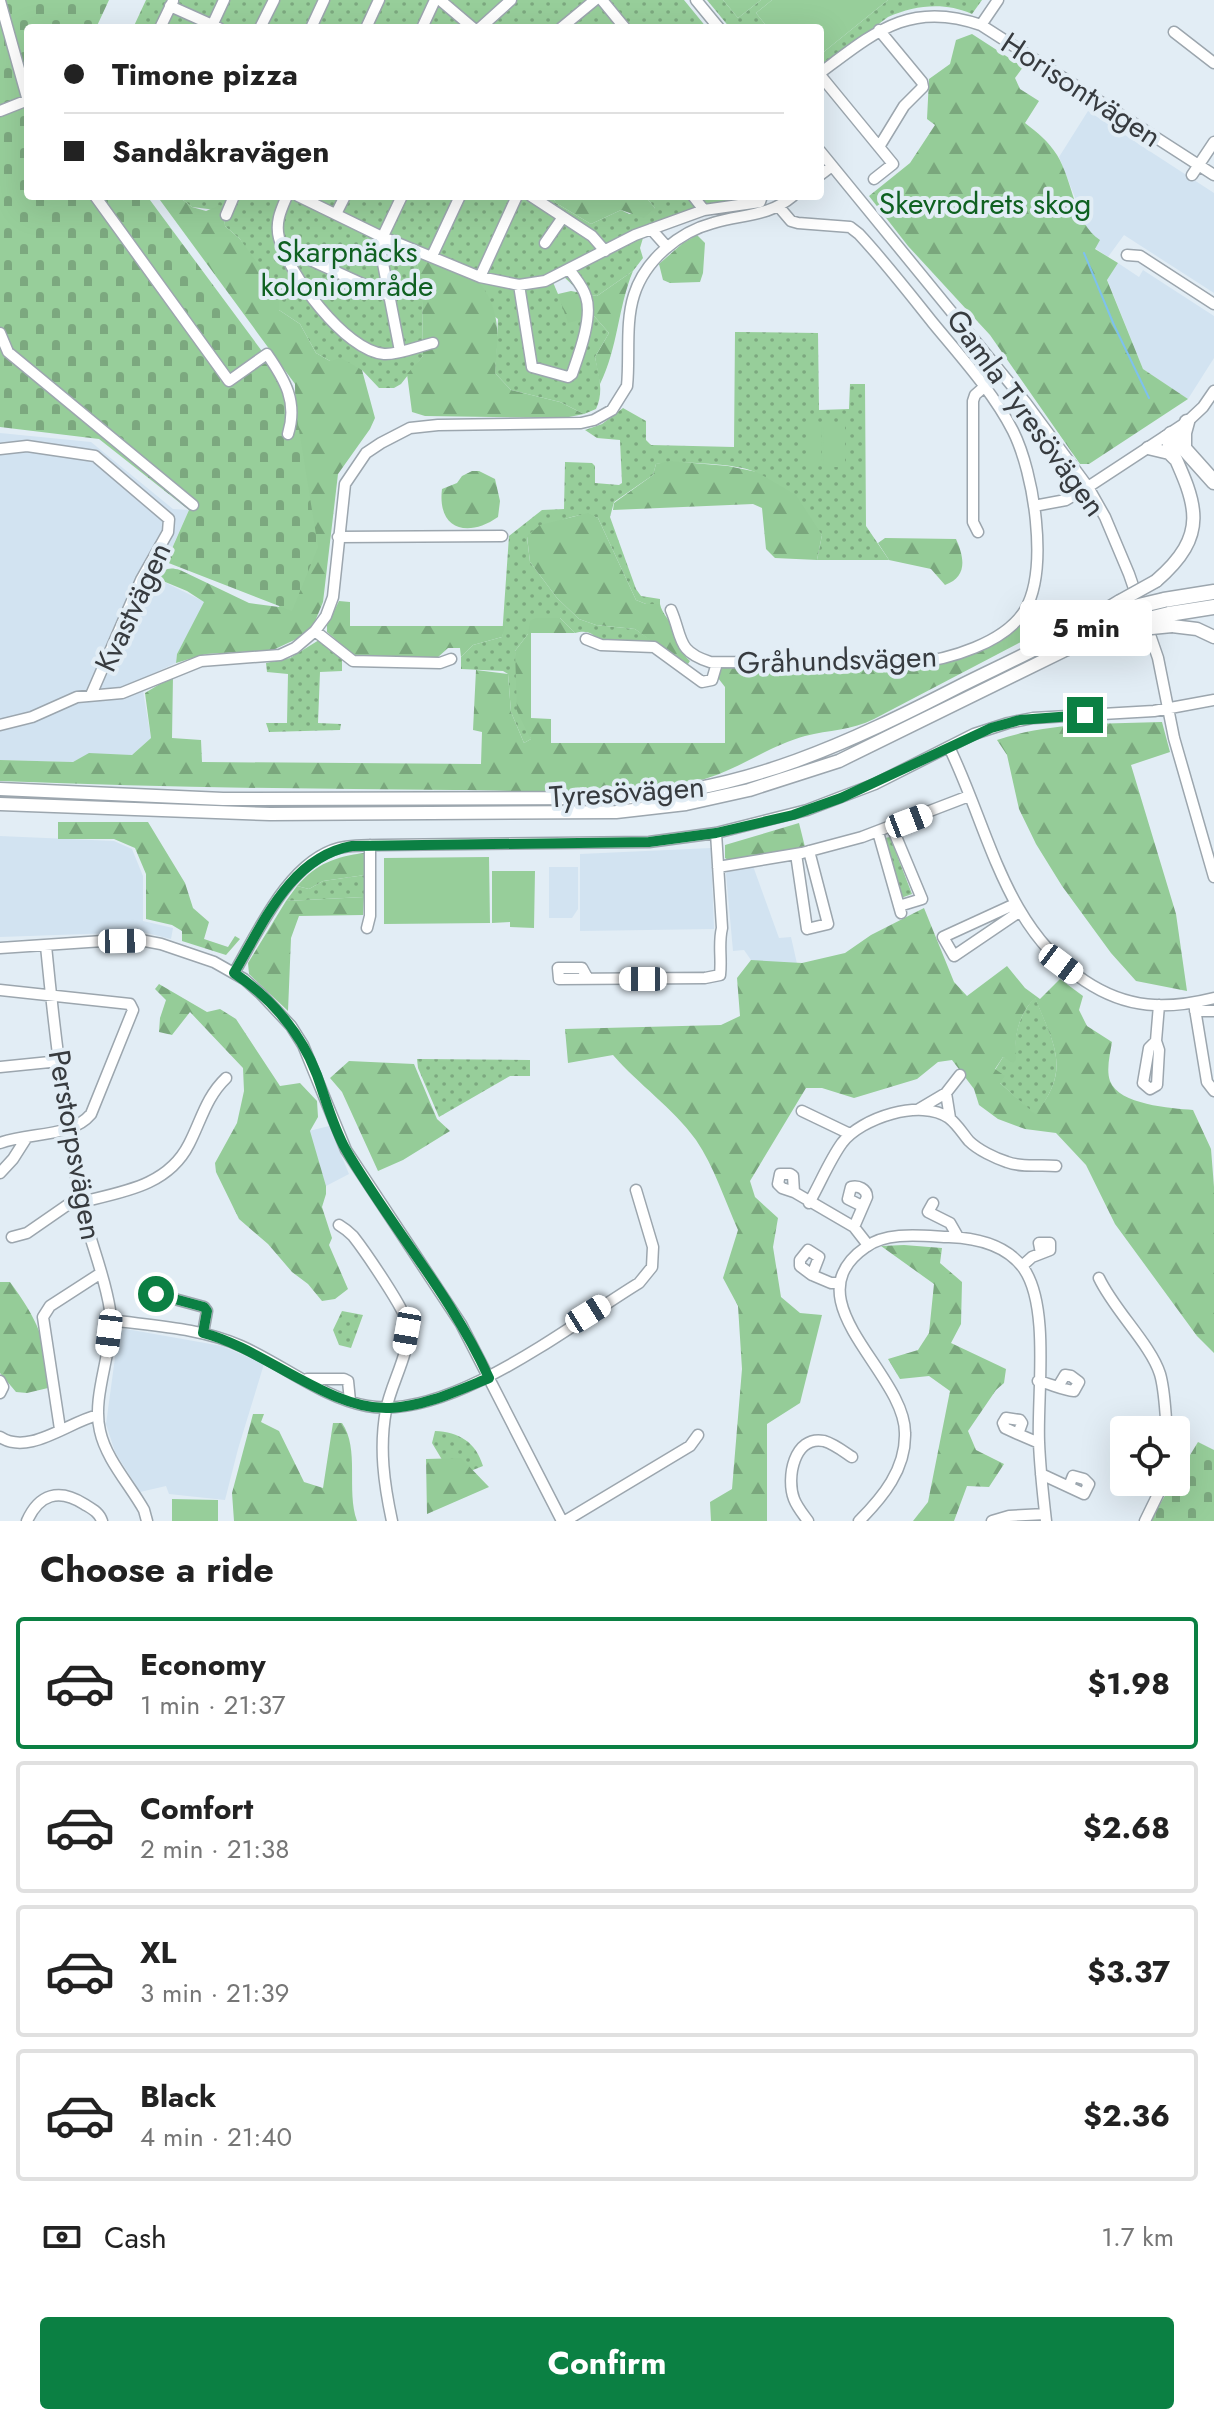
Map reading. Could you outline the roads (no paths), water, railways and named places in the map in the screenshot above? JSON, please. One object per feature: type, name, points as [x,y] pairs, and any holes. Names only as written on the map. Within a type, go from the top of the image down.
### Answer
[{"type":"highway","points":[[1180,455],[1187,422]]},
{"type":"highway","points":[[1169,436],[1180,455],[1214,482]]},
{"type":"highway","name":"Tyresövägen","points":[[1168,613],[1214,592]]},
{"type":"highway","name":"Tyresövägen","points":[[1061,635],[1127,616],[1214,607]]},
{"type":"highway","name":"Tyresövägen","points":[[1100,634],[1127,616]]},
{"type":"main road","points":[[1127,616],[1156,581],[1188,556],[1201,530],[1197,497],[1180,455],[1148,448]]},
{"type":"main road","points":[[1168,613],[1214,637]]},
{"type":"main road","name":"Tyresövägen","points":[[0,804],[285,814],[616,812],[686,804],[749,790],[839,761],[1100,634]]},
{"type":"main road","name":"Tyresövägen","points":[[0,789],[269,800],[669,795],[742,780],[821,753],[870,732],[1061,635]]},
{"type":"street","points":[[215,24],[224,0]]},
{"type":"street","points":[[262,24],[274,0]]},
{"type":"street","points":[[313,24],[324,0]]},
{"type":"street","points":[[368,24],[379,0]]},
{"type":"street","points":[[424,24],[438,0],[468,24]]},
{"type":"street","points":[[484,24],[511,0]]},
{"type":"street","points":[[566,24],[595,0]]},
{"type":"street","points":[[602,0],[622,24]]},
{"type":"street","points":[[696,0],[716,24]]},
{"type":"street","points":[[981,25],[998,0]]},
{"type":"street","points":[[0,1],[24,86]]},
{"type":"street","points":[[162,24],[172,3],[209,24]]},
{"type":"street","name":"Horisontvägen","points":[[824,71],[895,19],[926,10],[957,13],[981,25],[1196,170],[1214,175]]},
{"type":"street","points":[[879,30],[923,87],[904,106],[879,147]]},
{"type":"street","points":[[1174,32],[1214,63]]},
{"type":"street","points":[[824,79],[893,164],[874,179]]},
{"type":"street","points":[[0,111],[24,102]]},
{"type":"street","points":[[1196,170],[1214,142]]},
{"type":"street","name":"Gamla Tyresövägen","points":[[824,156],[952,309],[1057,444],[1105,517],[1129,574],[1158,658],[1174,738],[1209,840],[1214,877]]},
{"type":"street","points":[[824,172],[832,166]]},
{"type":"street","points":[[98,200],[229,381],[267,354],[288,390],[293,408],[288,434]]},
{"type":"street","points":[[226,215],[232,200]]},
{"type":"street","points":[[285,200],[277,219],[279,238],[311,296],[345,333],[385,355],[433,343]]},
{"type":"street","points":[[306,200],[480,277],[519,285],[545,281],[651,229],[704,210],[761,200]]},
{"type":"street","points":[[336,214],[343,200]]},
{"type":"street","points":[[400,200],[380,248],[400,351]]},
{"type":"street","points":[[432,256],[458,200]]},
{"type":"street","points":[[480,277],[515,200]]},
{"type":"street","points":[[537,200],[592,236],[605,251]]},
{"type":"street","points":[[696,200],[704,210]]},
{"type":"street","points":[[0,725],[32,717],[60,702],[91,695],[122,693],[201,661],[280,655],[295,648],[315,631],[326,616],[333,597],[345,484],[366,453],[394,434],[410,428],[581,423],[612,410],[627,386],[634,295],[646,273],[667,247],[696,229],[779,207],[788,200]]},
{"type":"street","name":"Gråhundsvägen","points":[[671,610],[682,645],[688,653],[717,663],[912,663],[940,661],[984,642],[1024,613],[1030,600],[1036,560],[1034,506],[1026,466],[1014,433],[984,387],[881,257],[859,234],[850,227],[791,221],[779,207]]},
{"type":"street","points":[[545,243],[563,217]]},
{"type":"street","points":[[651,229],[667,247]]},
{"type":"street","points":[[284,248],[389,296]]},
{"type":"street","points":[[1127,255],[1140,256],[1214,304]]},
{"type":"street","points":[[519,285],[532,367],[568,377],[572,374],[581,346],[588,303],[581,285],[569,269]]},
{"type":"street","points":[[0,333],[8,352],[193,505]]},
{"type":"street","points":[[978,532],[973,522],[973,401],[984,387]]},
{"type":"street","points":[[1034,506],[1066,500],[1169,436],[1203,407],[1214,391]]},
{"type":"street","name":"Kvastvägen","points":[[0,449],[27,446],[95,456],[169,519],[168,532],[141,580],[91,695]]},
{"type":"street","points":[[338,537],[502,536]]},
{"type":"street","points":[[315,631],[353,661],[440,663],[451,659]]},
{"type":"street","points":[[586,639],[601,645],[654,647],[702,682],[712,680],[717,663]]},
{"type":"street","points":[[234,973],[285,889],[306,865],[338,848],[649,842],[716,833],[807,810],[875,784],[983,731],[1020,720],[1169,709],[1214,700]]},
{"type":"street","points":[[949,747],[1017,908],[1036,939],[1056,960],[1079,978],[1136,1005],[1195,1007],[1214,1011]]},
{"type":"street","points":[[718,867],[796,854],[878,832],[969,796]]},
{"type":"street","points":[[878,832],[900,910],[922,899],[892,827]]},
{"type":"street","points":[[588,979],[705,978],[720,975],[721,950],[718,943],[722,928],[716,833]]},
{"type":"street","points":[[367,928],[370,916],[370,845]]},
{"type":"street","points":[[796,854],[807,929],[828,924],[809,851]]},
{"type":"street","points":[[1017,908],[954,956],[943,937],[1017,908]]},
{"type":"street","points":[[0,948],[140,940],[193,953],[234,973],[261,994],[291,1026],[316,1072],[346,1150],[461,1324],[564,1521],[690,1446],[698,1435]]},
{"type":"street","name":"Perstorpsvägen","points":[[46,946],[80,1199],[101,1273],[110,1320],[98,1415],[99,1431],[105,1447],[144,1510],[147,1521]]},
{"type":"street","points":[[0,990],[130,1004],[133,1010],[91,1114],[83,1123],[70,1129],[0,1143]]},
{"type":"street","points":[[1195,1007],[1214,998]]},
{"type":"street","points":[[1156,1041],[1159,1005]]},
{"type":"street","points":[[1195,1007],[1207,1082],[1214,1091]]},
{"type":"street","points":[[0,1067],[60,1061]]},
{"type":"street","points":[[809,1203],[850,1134],[893,1114],[918,1109],[946,1093],[960,1075]]},
{"type":"street","points":[[12,1237],[27,1233],[80,1199],[139,1188],[156,1180],[188,1147],[214,1089],[226,1078]]},
{"type":"street","points":[[946,1093],[950,1118],[972,1144],[1007,1163],[1056,1166]]},
{"type":"street","points":[[918,1109],[950,1118]]},
{"type":"street","points":[[802,1111],[850,1134]]},
{"type":"street","points":[[0,1173],[27,1137]]},
{"type":"street","points":[[110,1320],[203,1333],[240,1345],[303,1380],[367,1406],[386,1408],[430,1402],[489,1378],[639,1283],[652,1267],[653,1247],[636,1190]]},
{"type":"street","points":[[794,1192],[854,1227],[868,1245]]},
{"type":"street","points":[[933,1203],[928,1212],[950,1223],[958,1237]]},
{"type":"street","points":[[854,1227],[862,1206]]},
{"type":"street","points":[[339,1225],[352,1234],[401,1308],[408,1325],[386,1408],[383,1480],[392,1521]]},
{"type":"street","points":[[859,1521],[887,1489],[897,1472],[904,1454],[906,1433],[892,1391],[841,1310],[840,1283],[852,1259],[868,1245],[886,1238],[958,1237],[1001,1248],[1022,1266],[1031,1282],[1037,1307],[1039,1443],[1046,1517],[992,1521]]},
{"type":"street","points":[[1022,1266],[1041,1253]]},
{"type":"street","points":[[60,1429],[43,1317],[50,1306],[101,1273]]},
{"type":"street","points":[[812,1275],[831,1283],[840,1283]]},
{"type":"street","points":[[1099,1278],[1115,1307],[1157,1367],[1166,1416]]},
{"type":"street","points":[[156,1294],[204,1307],[207,1311],[203,1333]]},
{"type":"street","points":[[303,1380],[344,1379],[348,1381],[350,1401]]},
{"type":"street","points":[[0,1381],[3,1387],[0,1393]]},
{"type":"street","points":[[1038,1381],[1059,1385]]},
{"type":"street","points":[[0,1437],[10,1442],[32,1442],[81,1419],[98,1415]]},
{"type":"street","points":[[1018,1434],[1039,1443]]},
{"type":"street","points":[[808,1521],[794,1499],[791,1486],[791,1473],[802,1447],[820,1441],[836,1446],[852,1457]]},
{"type":"street","points":[[1041,1474],[1069,1486]]},
{"type":"street","points":[[27,1521],[39,1502],[46,1496],[59,1493],[75,1498],[96,1511],[102,1521]]},
{"type":"street","points":[[1145,1521],[1157,1496]]},
{"type":"waterway","points":[[1084,253],[1149,398]]},
{"type":"park label","name":"Skevrodrets skog","points":[[985,204]]},
{"type":"park label","name":"Skarpnäcks koloniområde","points":[[347,269]]}]
